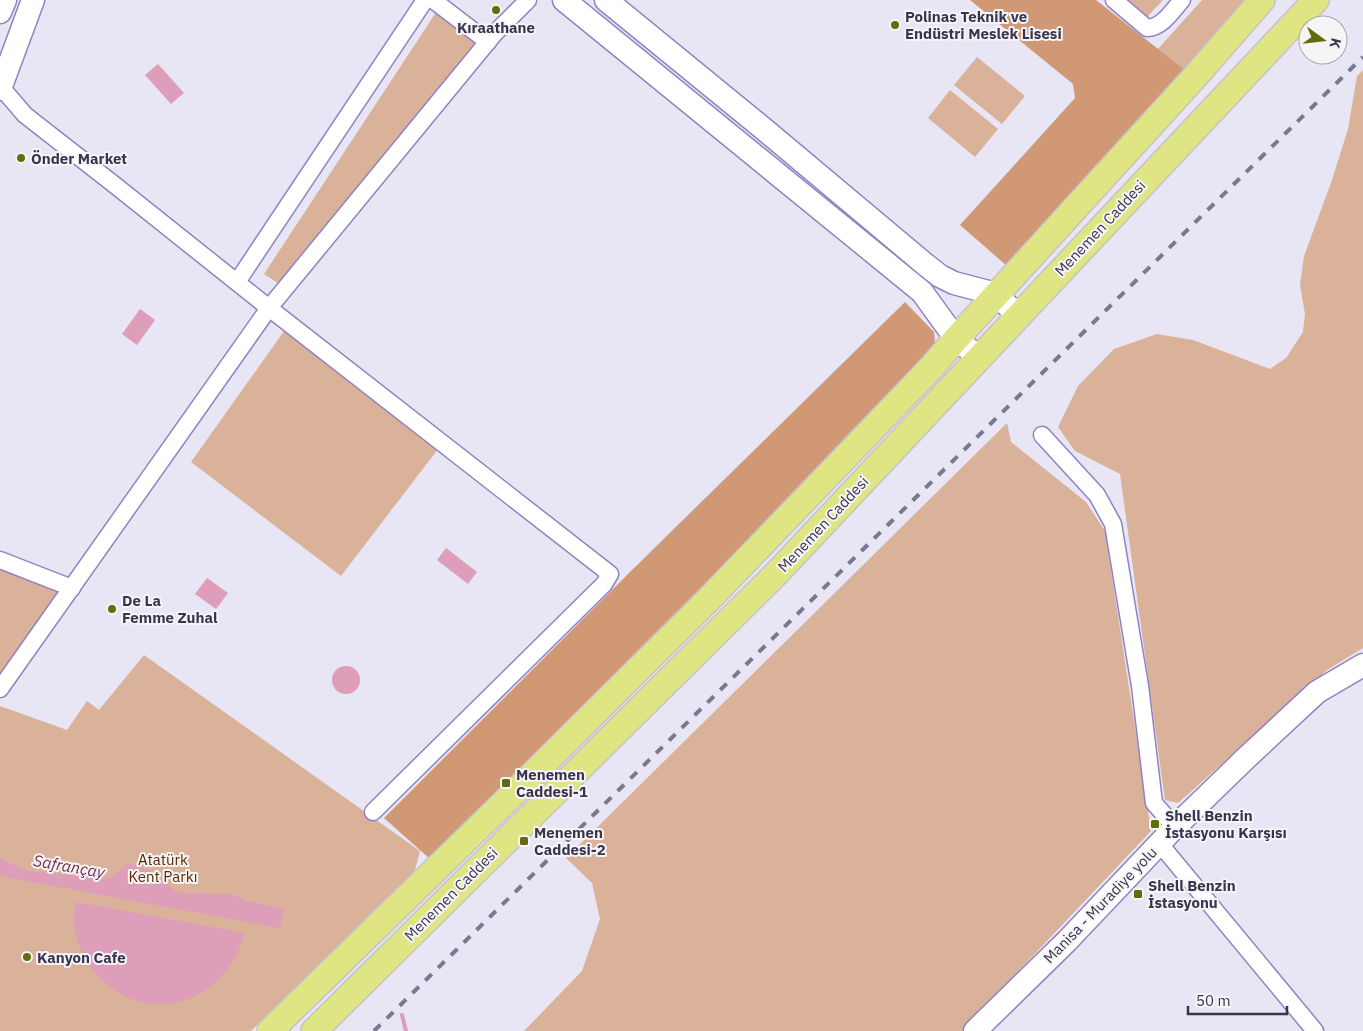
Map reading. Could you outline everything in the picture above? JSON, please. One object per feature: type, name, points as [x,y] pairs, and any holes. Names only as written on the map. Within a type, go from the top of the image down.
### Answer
[{"type":"main road","points":[[0,12],[5,0]]},
{"type":"main road","points":[[0,88],[32,0]]},
{"type":"main road","points":[[564,0],[922,292],[956,338],[980,358]]},
{"type":"main road","points":[[606,0],[940,276],[954,283],[996,294],[1018,316]]},
{"type":"main road","name":"Menemen Caddesi","points":[[270,1031],[514,793],[713,595],[932,368],[956,338],[1193,79],[1262,0]]},
{"type":"main road","name":"Menemen Caddesi","points":[[314,1031],[775,574],[1316,0]]},
{"type":"main road","name":"Manisa - Muradiye yolu","points":[[975,1031],[1067,941],[1175,827],[1244,760],[1317,692],[1363,665]]},
{"type":"street","points":[[237,282],[425,0]]},
{"type":"street","points":[[433,0],[488,42]]},
{"type":"street","points":[[0,689],[269,308],[488,42],[528,0]]},
{"type":"street","points":[[1114,0],[1147,28],[1153,28],[1160,25],[1182,0]]},
{"type":"street","points":[[0,88],[25,115],[610,574],[604,584],[372,812]]},
{"type":"street","points":[[1042,435],[1097,495],[1113,524],[1140,686],[1154,804],[1175,827]]},
{"type":"street","points":[[0,560],[72,588]]},
{"type":"street","points":[[1160,844],[1315,1031]]},
{"type":"green space","points":[[1124,0],[1163,0],[1146,18]]},
{"type":"green space","points":[[1202,0],[1253,0],[1186,71],[1157,50]]},
{"type":"green space","points":[[437,11],[481,43],[281,285],[264,274]]},
{"type":"green space","points":[[977,57],[1025,96],[1002,124],[954,85]]},
{"type":"green space","points":[[1363,70],[1363,648],[1327,670],[1178,803],[1165,800],[1120,474],[1075,451],[1058,427],[1078,386],[1114,349],[1157,334],[1193,340],[1270,369],[1286,358],[1303,332],[1305,314],[1300,285],[1304,256],[1332,180],[1348,129],[1357,76]]},
{"type":"green space","points":[[950,90],[998,129],[975,157],[928,118]]},
{"type":"green space","points":[[287,327],[438,449],[341,576],[191,462]]},
{"type":"green space","points":[[1007,423],[1011,442],[1086,502],[1105,531],[1151,831],[962,1031],[524,1031],[582,971],[600,919],[592,883],[566,858]]},
{"type":"green space","points":[[0,568],[59,590],[64,597],[0,677]]},
{"type":"green space","name":"Atatürk Kent Parkı","points":[[144,655],[420,851],[415,870],[251,1031],[0,1031],[0,706],[67,730],[87,701],[99,710]]},
{"type":"shaded area","points":[[970,0],[1096,0],[1186,71],[1007,266],[960,225],[1075,98],[1073,84]]},
{"type":"shaded area","points":[[158,64],[184,93],[171,104],[145,75]]},
{"type":"shaded area","points":[[905,302],[934,332],[936,353],[439,867],[384,818],[629,573]]},
{"type":"shaded area","points":[[140,309],[155,320],[137,345],[122,334]]},
{"type":"shaded area","points":[[446,548],[477,572],[468,584],[437,560]]},
{"type":"shaded area","points":[[207,578],[228,593],[216,609],[195,594]]},
{"type":"shaded area","points":[[346,666],[356,670],[360,680],[356,690],[346,694],[336,690],[332,680],[336,670]]},
{"type":"shaded area","points":[[0,858],[28,871],[112,878],[128,863],[151,871],[178,893],[231,894],[247,901],[284,909],[280,928],[0,876]]},
{"type":"shaded area","points":[[76,902],[244,933],[234,960],[216,982],[204,991],[178,1002],[163,1004],[144,1002],[126,996],[109,986],[95,973],[77,940],[74,921]]},
{"type":"waterway","name":"Safrançay","points":[[402,1015],[406,1031]]},
{"type":"railway","points":[[374,1031],[1363,57]]},
{"type":"place","name":"Kıraathane","points":[[496,10]]},
{"type":"place","name":"Polinas Teknik ve Endüstri Meslek Lisesi","points":[[895,25]]},
{"type":"place","name":"Önder Market","points":[[21,158]]},
{"type":"place","name":"De La Femme Zuhal","points":[[112,609]]},
{"type":"place","name":"Menemen Caddesi-1","points":[[506,783]]},
{"type":"place","name":"Shell Benzin İstasyonu Karşısı","points":[[1155,824]]},
{"type":"place","name":"Menemen Caddesi-2","points":[[524,841]]},
{"type":"place","name":"Shell Benzin İstasyonu","points":[[1138,894]]},
{"type":"place","name":"Kanyon Cafe","points":[[27,957]]}]
